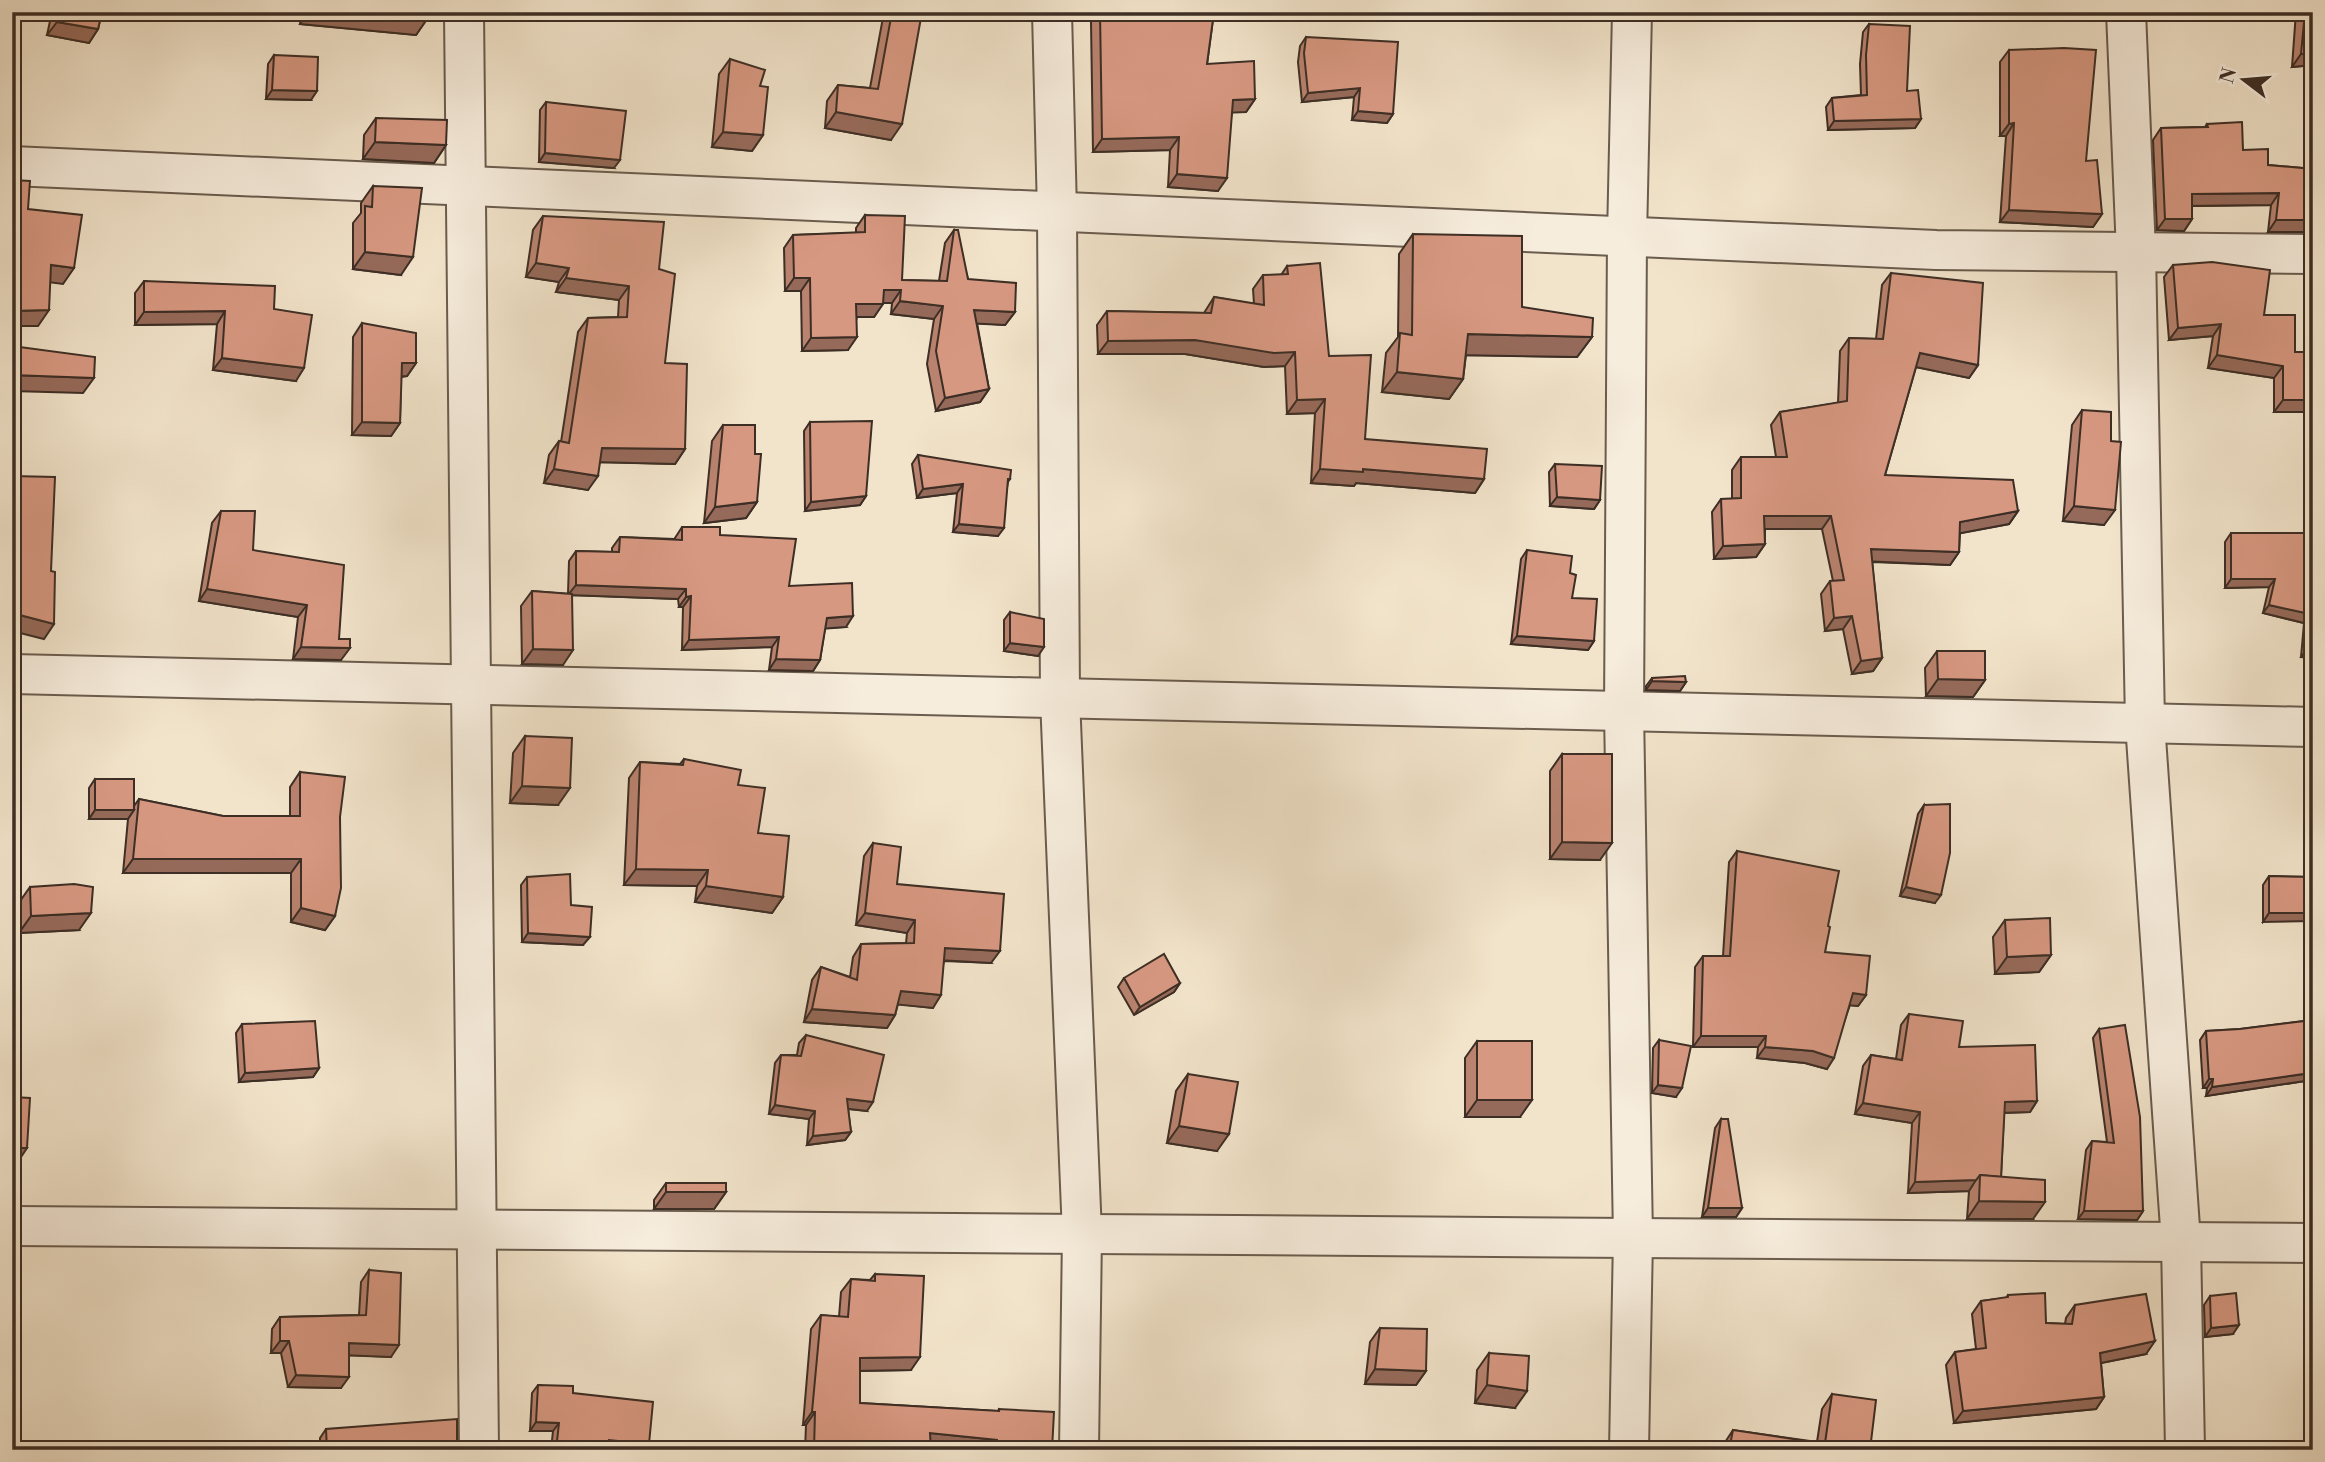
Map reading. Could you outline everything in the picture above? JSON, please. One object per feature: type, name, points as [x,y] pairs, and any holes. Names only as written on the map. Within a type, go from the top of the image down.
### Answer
[{"type":"street","points":[[464,12],[479,1450]]},
{"type":"street","points":[[1052,12],[1057,212],[1060,698],[1082,1234],[1079,1450]]},
{"type":"street","points":[[1629,1450],[1633,1238],[1624,711],[1627,237],[1632,12]]},
{"type":"street","points":[[2126,12],[2136,252],[2145,723],[2180,1242],[2185,1450]]},
{"type":"street","points":[[12,166],[1936,250],[2313,254]]},
{"type":"street","points":[[12,674],[2313,727]]},
{"type":"street","points":[[12,1226],[2313,1243]]},
{"type":"building","points":[[59,12],[102,12],[98,29],[57,22]]},
{"type":"building","points":[[354,12],[428,12],[427,19]]},
{"type":"building","points":[[892,12],[922,12],[902,124],[836,112],[838,85],[878,89]]},
{"type":"building","points":[[1100,12],[1214,12],[1207,64],[1254,61],[1255,99],[1233,100],[1227,178],[1177,174],[1179,137],[1102,139]]},
{"type":"building","points":[[2305,12],[2313,12],[2313,53],[2301,54]]},
{"type":"building","points":[[1869,24],[1910,26],[1907,91],[1918,90],[1921,119],[1834,121],[1832,98],[1867,95],[1866,55]]},
{"type":"building","points":[[1306,37],[1398,42],[1393,114],[1358,111],[1360,88],[1308,93],[1304,53]]},
{"type":"building","points":[[2009,50],[2096,50],[2086,161],[2097,160],[2102,214],[2009,210],[2014,123],[2009,124]]},
{"type":"building","points":[[274,55],[318,57],[317,91],[272,90]]},
{"type":"building","points":[[730,59],[765,70],[760,86],[768,87],[763,135],[723,132]]},
{"type":"building","points":[[546,102],[626,111],[620,160],[545,153]]},
{"type":"building","points":[[376,118],[447,120],[446,145],[375,142]]},
{"type":"building","points":[[2242,122],[2243,150],[2268,149],[2268,165],[2313,169],[2313,220],[2276,220],[2279,193],[2192,194],[2192,219],[2165,219],[2161,128],[2208,127],[2207,124]]},
{"type":"building","points":[[12,180],[30,181],[28,209],[82,215],[74,268],[51,265],[49,310],[12,311]]},
{"type":"building","points":[[373,186],[422,188],[413,257],[365,252],[365,206],[372,207]]},
{"type":"building","points":[[865,215],[905,216],[902,280],[947,281],[954,230],[958,230],[968,279],[1016,283],[1015,312],[974,310],[989,389],[945,398],[936,351],[943,306],[900,301],[901,290],[884,290],[883,304],[856,304],[857,337],[811,338],[810,278],[794,278],[793,235],[865,232]]},
{"type":"building","points":[[543,216],[664,222],[659,269],[675,274],[665,363],[687,364],[685,449],[602,448],[598,476],[554,469],[559,441],[569,443],[588,318],[627,317],[629,286],[566,278],[569,268],[536,263]]},
{"type":"building","points":[[1413,234],[1522,236],[1522,307],[1593,318],[1592,337],[1468,334],[1463,379],[1397,372],[1400,333],[1412,335]]},
{"type":"building","points":[[2212,262],[2270,270],[2264,315],[2295,315],[2295,352],[2313,352],[2313,400],[2283,400],[2283,366],[2217,355],[2221,324],[2178,328],[2173,265]]},
{"type":"building","points":[[1320,263],[1329,356],[1371,355],[1365,439],[1487,449],[1484,479],[1363,469],[1363,472],[1320,469],[1325,399],[1297,400],[1295,352],[1274,353],[1195,340],[1108,341],[1107,311],[1211,313],[1214,297],[1264,305],[1263,275],[1288,274],[1287,266]]},
{"type":"building","points":[[1891,273],[1983,283],[1978,365],[1920,353],[1885,475],[2013,480],[2018,511],[1960,522],[1959,552],[1871,549],[1882,658],[1861,661],[1852,616],[1834,618],[1830,581],[1844,580],[1831,516],[1764,516],[1765,544],[1723,546],[1721,499],[1741,498],[1741,457],[1787,457],[1780,412],[1847,401],[1849,338],[1883,339]]},
{"type":"building","points":[[144,281],[275,286],[274,309],[312,315],[304,368],[222,358],[225,311],[144,312]]},
{"type":"building","points":[[362,323],[416,333],[416,363],[402,363],[400,423],[362,422]]},
{"type":"building","points":[[12,346],[95,357],[94,378],[12,375]]},
{"type":"building","points":[[2082,410],[2111,412],[2111,441],[2121,442],[2115,510],[2074,506]]},
{"type":"building","points":[[872,421],[866,496],[811,502],[810,422]]},
{"type":"building","points":[[723,425],[755,425],[755,454],[761,454],[757,502],[715,507]]},
{"type":"building","points":[[918,455],[1011,470],[1004,528],[959,524],[963,484],[923,489]]},
{"type":"building","points":[[1555,464],[1602,466],[1600,500],[1557,497]]},
{"type":"building","points":[[12,476],[55,477],[51,571],[55,572],[54,624],[12,613]]},
{"type":"building","points":[[221,511],[255,511],[253,550],[344,565],[339,639],[350,639],[350,648],[301,647],[307,605],[207,589]]},
{"type":"building","points":[[682,527],[720,527],[720,535],[796,539],[789,586],[852,583],[853,616],[827,618],[820,660],[776,659],[779,637],[689,640],[691,596],[686,597],[686,589],[576,585],[576,551],[619,552],[620,537],[682,540]]},
{"type":"building","points":[[2231,533],[2310,533],[2313,649],[2307,649],[2310,614],[2269,605],[2275,579],[2231,579]]},
{"type":"building","points":[[1527,550],[1572,556],[1570,573],[1576,575],[1572,598],[1597,599],[1594,641],[1517,636]]},
{"type":"building","points":[[532,591],[572,594],[573,650],[533,649]]},
{"type":"building","points":[[1010,612],[1044,619],[1044,647],[1010,643]]},
{"type":"building","points":[[1937,651],[1985,651],[1985,680],[1938,679]]},
{"type":"building","points":[[1685,676],[1686,682],[1652,681],[1652,678]]},
{"type":"building","points":[[525,736],[572,738],[570,788],[522,786]]},
{"type":"building","points":[[1562,754],[1612,754],[1612,843],[1562,842]]},
{"type":"building","points":[[684,759],[741,770],[738,785],[765,788],[758,833],[789,836],[783,897],[706,886],[708,870],[636,869],[640,762],[683,765]]},
{"type":"building","points":[[300,772],[345,777],[340,817],[341,888],[335,916],[301,908],[301,859],[133,859],[139,799],[223,816],[300,816]]},
{"type":"building","points":[[95,779],[134,779],[134,810],[95,810]]},
{"type":"building","points":[[1950,804],[1950,853],[1941,895],[1906,887],[1924,805]]},
{"type":"building","points":[[873,843],[901,847],[897,884],[1004,894],[1000,951],[945,948],[941,995],[901,991],[895,1015],[812,1009],[821,967],[857,980],[861,944],[914,943],[915,920],[865,913]]},
{"type":"building","points":[[1737,851],[1839,871],[1825,952],[1870,956],[1866,995],[1853,993],[1834,1058],[1813,1051],[1765,1047],[1766,1036],[1701,1036],[1703,956],[1730,956]]},
{"type":"building","points":[[570,874],[571,905],[592,907],[590,937],[528,933],[527,877]]},
{"type":"building","points":[[2269,876],[2313,877],[2313,913],[2269,913]]},
{"type":"building","points":[[74,884],[93,887],[91,913],[31,916],[30,887]]},
{"type":"building","points":[[2050,918],[2051,955],[2007,957],[2005,920]]},
{"type":"building","points":[[1164,954],[1180,983],[1140,1007],[1124,978]]},
{"type":"building","points":[[1909,1014],[1963,1021],[1959,1047],[2035,1045],[2037,1101],[2005,1102],[2001,1177],[1980,1175],[1976,1180],[1915,1182],[1920,1112],[1863,1103],[1871,1055],[1902,1060]]},
{"type":"building","points":[[2313,1020],[2313,1094],[2311,1073],[2212,1087],[2213,1079],[2209,1079],[2206,1031]]},
{"type":"building","points":[[315,1021],[319,1068],[245,1073],[242,1024]]},
{"type":"building","points":[[2125,1025],[2140,1117],[2143,1211],[2084,1211],[2092,1141],[2114,1143],[2099,1029]]},
{"type":"building","points":[[806,1035],[884,1055],[873,1102],[847,1099],[851,1132],[813,1136],[815,1111],[775,1105],[781,1055],[801,1056]]},
{"type":"building","points":[[1659,1040],[1691,1046],[1682,1088],[1658,1085]]},
{"type":"building","points":[[1477,1041],[1532,1041],[1532,1100],[1477,1100]]},
{"type":"building","points":[[1188,1074],[1238,1082],[1229,1134],[1179,1126]]},
{"type":"building","points":[[12,1097],[30,1098],[27,1148],[12,1148]]},
{"type":"building","points":[[1721,1119],[1728,1119],[1742,1208],[1708,1208]]},
{"type":"building","points":[[1980,1175],[2045,1180],[2045,1202],[1979,1201]]},
{"type":"building","points":[[666,1183],[726,1183],[726,1192],[666,1192]]},
{"type":"building","points":[[369,1270],[401,1273],[399,1345],[349,1343],[349,1377],[296,1375],[289,1341],[280,1341],[280,1317],[366,1315]]},
{"type":"building","points":[[875,1274],[924,1276],[920,1357],[860,1358],[860,1403],[1054,1412],[1052,1450],[997,1450],[997,1440],[930,1433],[931,1450],[814,1450],[815,1412],[812,1412],[821,1315],[848,1317],[851,1279],[875,1281]]},
{"type":"building","points":[[2045,1293],[2046,1323],[2072,1324],[2075,1305],[2146,1294],[2155,1341],[2100,1353],[2104,1397],[1963,1411],[1955,1352],[1986,1348],[1981,1301],[2008,1295]]},
{"type":"building","points":[[2236,1293],[2239,1325],[2211,1328],[2210,1296]]},
{"type":"building","points":[[1380,1328],[1427,1329],[1426,1371],[1375,1369]]},
{"type":"building","points":[[1489,1353],[1529,1356],[1527,1391],[1487,1385]]},
{"type":"building","points":[[538,1385],[573,1386],[573,1393],[653,1402],[649,1444],[609,1440],[609,1450],[556,1450],[559,1423],[536,1422]]},
{"type":"building","points":[[1832,1394],[1876,1400],[1870,1450],[1824,1450]]},
{"type":"building","points":[[457,1419],[457,1450],[327,1450],[326,1429]]},
{"type":"building","points":[[1733,1430],[1820,1443],[1819,1450],[1729,1450]]}]
